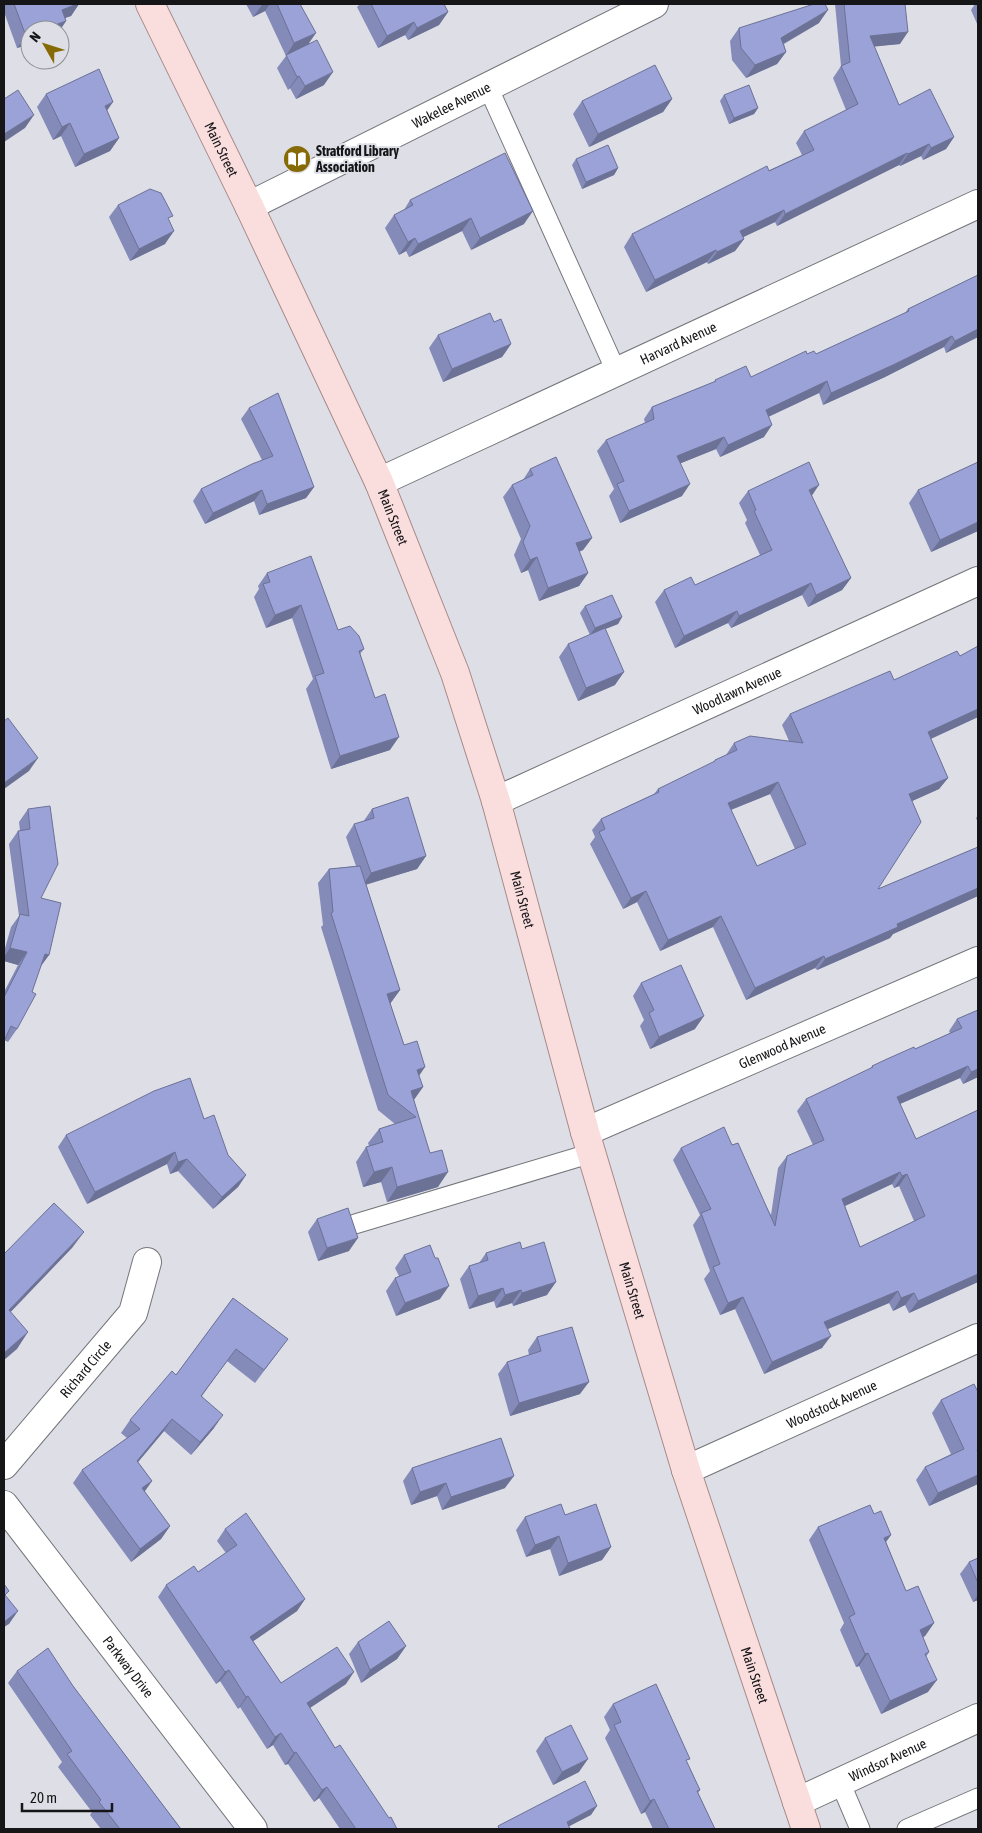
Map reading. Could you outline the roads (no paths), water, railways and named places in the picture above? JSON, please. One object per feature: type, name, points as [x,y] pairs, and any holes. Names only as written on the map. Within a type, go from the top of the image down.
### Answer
[{"type":"main road","name":"Main Street","points":[[150,4],[249,206],[379,482],[455,673],[496,801],[589,1143],[686,1470],[806,1829]]},
{"type":"street","name":"Wakelee Avenue","points":[[249,206],[654,4]]},
{"type":"street","name":"Harvard Avenue","points":[[379,482],[978,204]]},
{"type":"street","name":"Woodlawn Avenue","points":[[496,801],[978,582]]},
{"type":"street","name":"Glenwood Avenue","points":[[589,1143],[978,961]]},
{"type":"street","name":"Richard Circle","points":[[4,1466],[133,1313],[147,1262]]},
{"type":"street","name":"Woodstock Avenue","points":[[686,1470],[978,1338]]},
{"type":"street","name":"Parkway Drive","points":[[4,1505],[253,1829]]},
{"type":"street","name":"Windsor Avenue","points":[[797,1802],[978,1718]]},
{"type":"lane","points":[[488,87],[616,371]]},
{"type":"lane","points":[[355,1224],[589,1143]]},
{"type":"lane","points":[[840,1782],[860,1829]]},
{"type":"lane","points":[[907,1829],[978,1798]]},
{"type":"place","name":"Stratford Library Association","points":[[297,159]]}]
